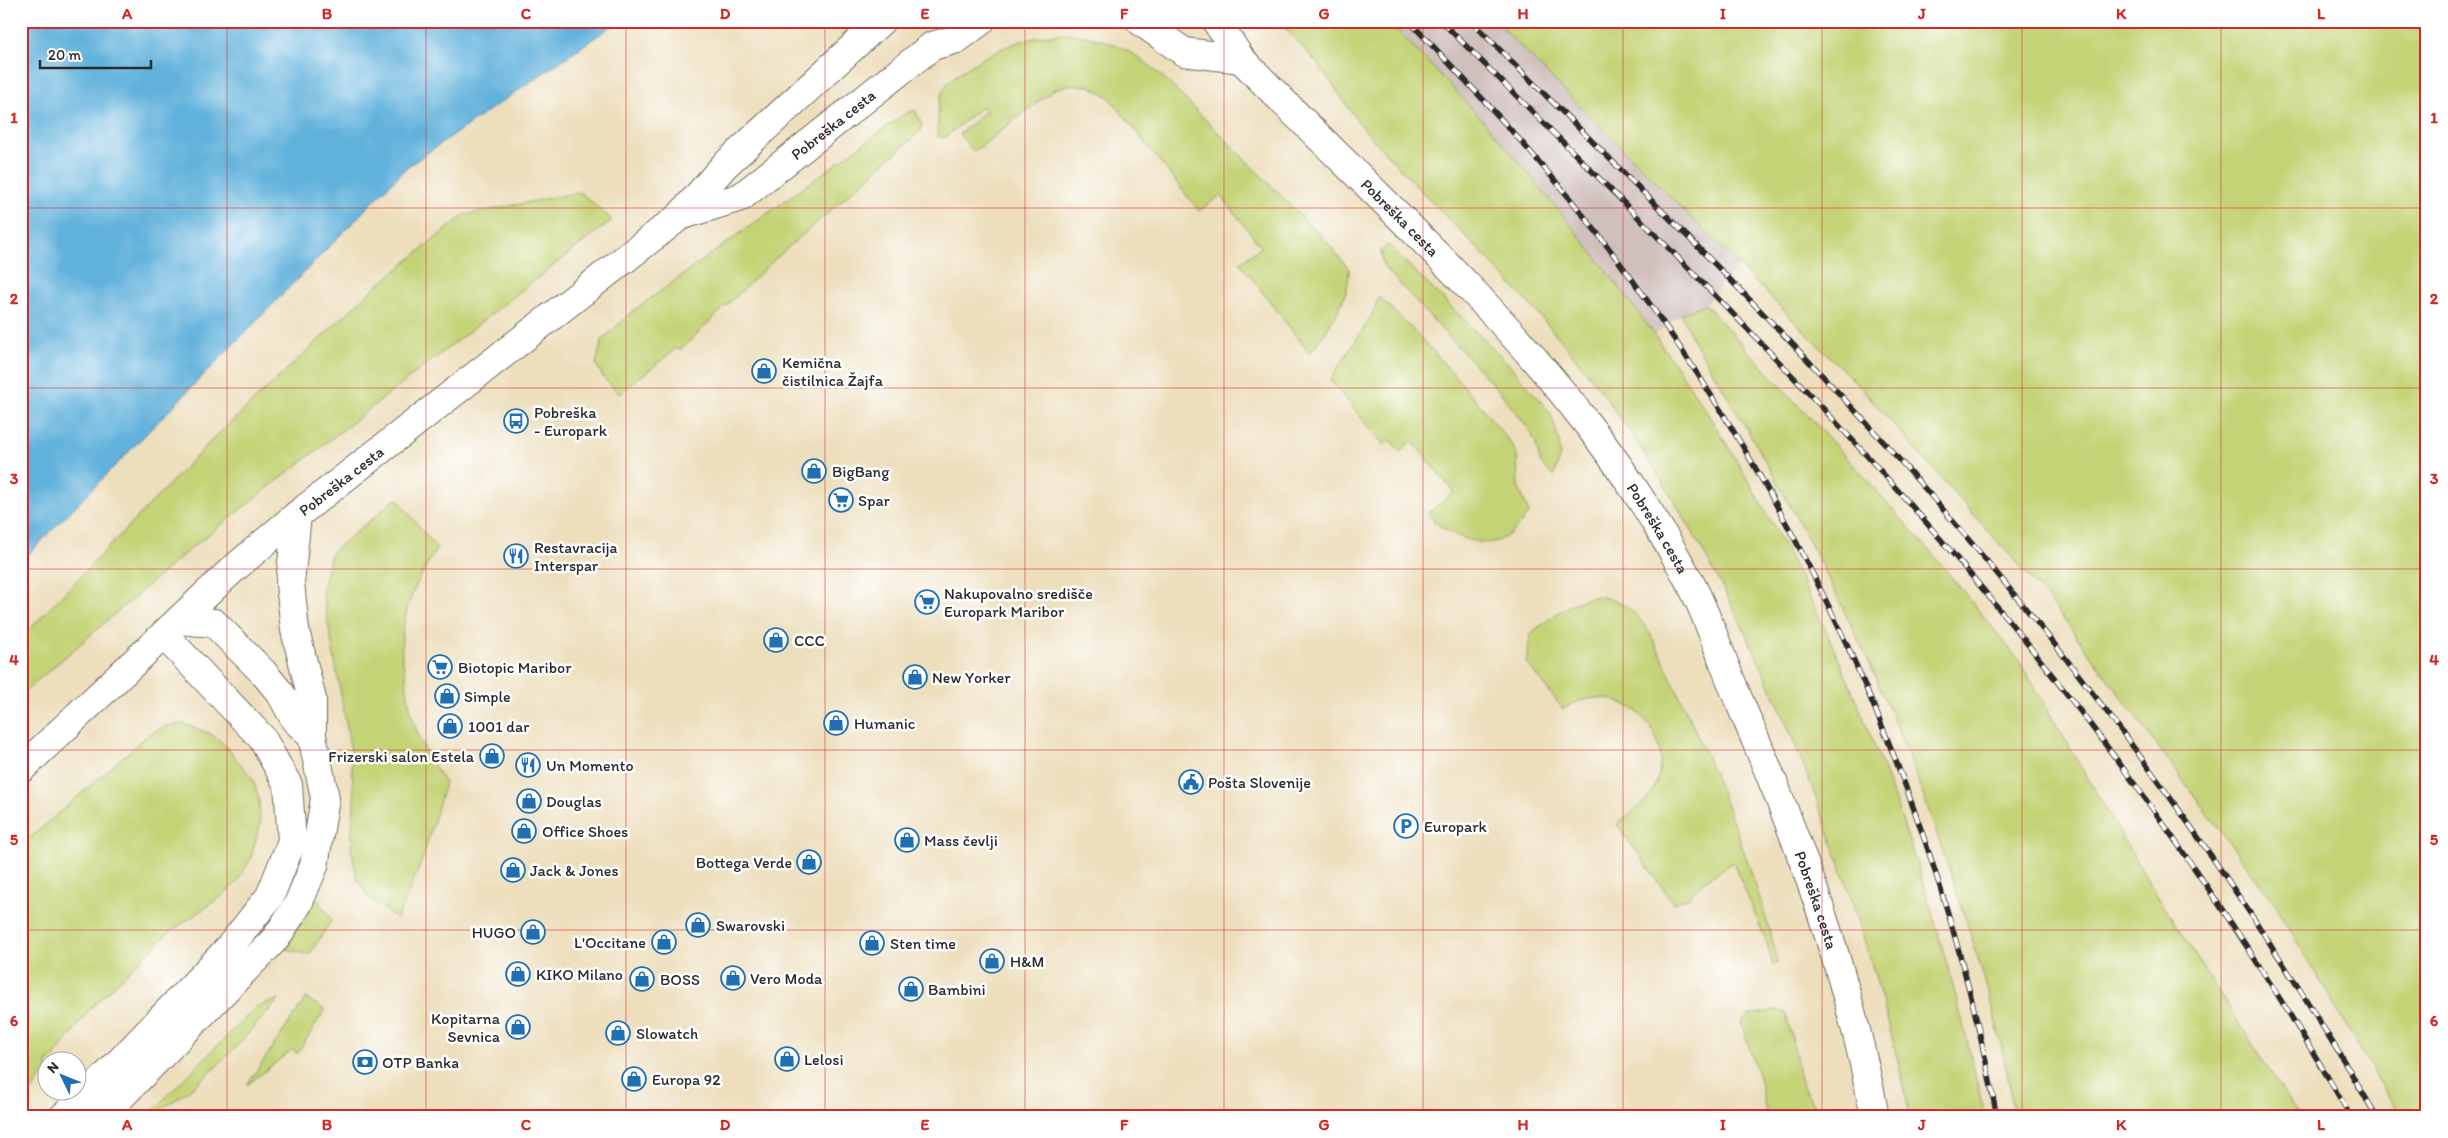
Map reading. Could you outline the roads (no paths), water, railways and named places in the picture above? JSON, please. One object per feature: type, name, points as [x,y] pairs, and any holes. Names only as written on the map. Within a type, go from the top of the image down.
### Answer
[{"type":"street","name":"Pobreška cesta","points":[[21,769],[231,570],[298,515],[680,216],[724,166],[882,21]]},
{"type":"street","points":[[932,46],[950,21]]},
{"type":"street","name":"Pobreška cesta","points":[[680,216],[741,197],[932,46],[957,39],[981,21]]},
{"type":"street","points":[[1140,21],[1184,52],[1241,59]]},
{"type":"street","name":"Pobreška cesta","points":[[1216,21],[1241,59],[1486,306],[1586,422],[1653,519],[1693,588],[1784,804],[1828,929],[1857,1033],[1875,1117]]},
{"type":"street","points":[[101,1117],[276,938],[298,904],[314,866],[325,798],[312,736],[312,699],[295,630],[290,583],[298,515]]},
{"type":"street","points":[[172,627],[214,623],[263,672],[281,694],[295,720],[312,736]]},
{"type":"street","points":[[64,1117],[84,1099],[228,949],[270,896],[292,841],[288,786],[262,738],[172,627]]},
{"type":"water","points":[[21,21],[619,21],[407,167],[21,562]]},
{"type":"railway","points":[[1409,21],[1523,143],[1587,220],[1661,320],[1729,424],[1791,532],[1846,644],[1895,758],[1936,876],[1971,996],[1997,1117]]},
{"type":"railway","points":[[1441,21],[1663,242],[1825,411],[1878,468],[2009,621],[2132,780],[2190,862],[2300,1031],[2351,1117]]},
{"type":"railway","points":[[1471,21],[1794,345],[1897,457],[1964,534],[2092,693],[2154,775],[2213,858],[2270,943],[2377,1117]]},
{"type":"place","name":"Kemična čistilnica Žajfa","points":[[764,371]]},
{"type":"place","name":"Pobreška - Europark","points":[[516,421]]},
{"type":"place","name":"BigBang","points":[[814,471]]},
{"type":"place","name":"Spar","points":[[841,500]]},
{"type":"place","name":"Restavracija Interspar","points":[[516,556]]},
{"type":"place","name":"Nakupovalno središče Europark Maribor","points":[[927,602]]},
{"type":"place","name":"CCC","points":[[776,640]]},
{"type":"place","name":"Biotopic Maribor","points":[[440,667]]},
{"type":"place","name":"New Yorker","points":[[915,677]]},
{"type":"place","name":"Simple","points":[[447,696]]},
{"type":"place","name":"Humanic","points":[[836,723]]},
{"type":"place","name":"1001 dar","points":[[450,726]]},
{"type":"place","name":"Frizerski salon Estela","points":[[492,756]]},
{"type":"place","name":"Un Momento","points":[[528,765]]},
{"type":"place","name":"Pošta Slovenije","points":[[1191,782]]},
{"type":"place","name":"Douglas","points":[[529,801]]},
{"type":"place","name":"Europark","points":[[1406,826]]},
{"type":"place","name":"Office Shoes","points":[[524,831]]},
{"type":"place","name":"Mass čevlji","points":[[907,840]]},
{"type":"place","name":"Bottega Verde","points":[[809,862]]},
{"type":"place","name":"Jack & Jones","points":[[513,870]]},
{"type":"place","name":"Swarovski","points":[[698,925]]},
{"type":"place","name":"HUGO","points":[[533,932]]},
{"type":"place","name":"L'Occitane","points":[[664,942]]},
{"type":"place","name":"Sten time","points":[[872,943]]},
{"type":"place","name":"H&M","points":[[992,961]]},
{"type":"place","name":"KIKO Milano","points":[[518,974]]},
{"type":"place","name":"Vero Moda","points":[[733,978]]},
{"type":"place","name":"BOSS","points":[[642,979]]},
{"type":"place","name":"Bambini","points":[[911,989]]},
{"type":"place","name":"Kopitarna Sevnica","points":[[518,1027]]},
{"type":"place","name":"Slowatch","points":[[618,1033]]},
{"type":"place","name":"Lelosi","points":[[787,1059]]},
{"type":"place","name":"OTP Banka","points":[[365,1062]]},
{"type":"place","name":"Europa 92","points":[[634,1079]]}]
